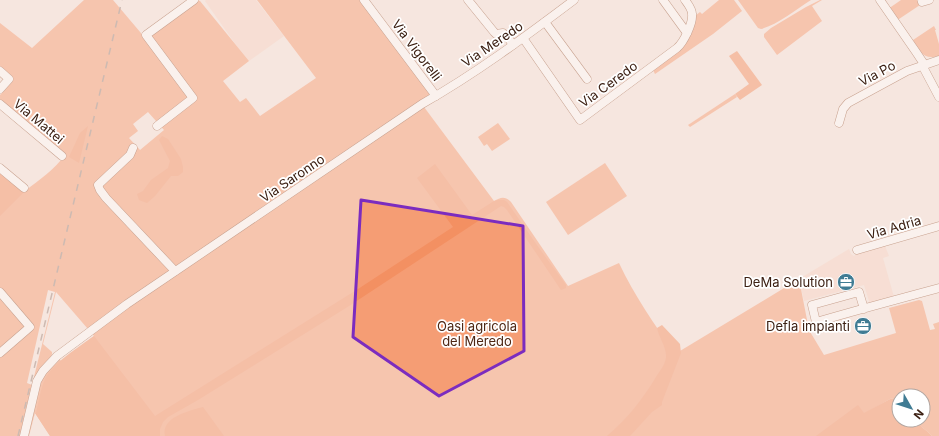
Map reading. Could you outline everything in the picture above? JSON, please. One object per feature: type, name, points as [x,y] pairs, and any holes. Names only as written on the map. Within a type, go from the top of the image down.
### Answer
[{"type":"street","points":[[157,126],[193,98],[146,35],[194,0]]},
{"type":"street","name":"Via Vigorelli","points":[[364,0],[436,96]]},
{"type":"street","points":[[468,0],[496,34],[502,33],[513,45]]},
{"type":"street","name":"Via Meredo","points":[[422,104],[513,45],[574,0]]},
{"type":"street","points":[[662,0],[687,33]]},
{"type":"street","points":[[685,0],[692,14],[687,33]]},
{"type":"street","points":[[880,0],[916,52],[939,96]]},
{"type":"street","points":[[545,22],[586,79]]},
{"type":"street","name":"Via Ceredo","points":[[523,38],[580,120],[678,48],[687,33]]},
{"type":"street","name":"Via Po","points":[[839,123],[846,104],[907,71],[939,60]]},
{"type":"street","points":[[0,71],[9,78],[0,89]]},
{"type":"street","name":"Via Mattei","points":[[0,104],[62,156]]},
{"type":"street","name":"Via Saronno","points":[[24,436],[37,381],[48,365],[61,353],[175,271],[422,104]]},
{"type":"street","points":[[133,148],[130,155],[98,185],[106,198],[175,271]]},
{"type":"street","points":[[0,168],[24,188]]},
{"type":"street","name":"Via Adria","points":[[857,250],[939,226]]},
{"type":"street","points":[[864,308],[859,292],[812,305],[816,322],[939,288]]},
{"type":"street","points":[[0,292],[30,327],[0,353]]},
{"type":"highlighted area","points":[[361,200],[523,226],[524,351],[439,396],[353,337]]},
{"type":"shaded area","points":[[256,0],[284,36],[249,61],[236,45],[205,1]]},
{"type":"shaded area","points":[[737,51],[762,85],[740,100],[735,94],[749,84],[729,56]]},
{"type":"shaded area","points":[[88,126],[79,163],[69,157],[80,133]]},
{"type":"shaded area","points":[[162,136],[168,139],[181,159],[183,172],[178,176],[171,176],[155,196],[147,203],[139,200],[137,194],[143,191],[151,180],[168,168],[170,161],[159,140]]},
{"type":"shaded area","points":[[435,164],[472,215],[494,201],[504,200],[507,202],[566,285],[566,288],[561,290],[507,210],[501,206],[349,306],[168,417],[163,422],[160,429],[160,436],[50,436],[35,413],[45,379],[54,367],[94,336],[155,416],[358,289],[453,227],[417,178]]},
{"type":"shaded area","points":[[0,171],[25,191],[0,216]]},
{"type":"shaded area","points":[[885,246],[889,256],[883,258],[894,297],[870,304],[864,285],[804,301],[799,279],[849,249],[851,254],[854,256],[856,254]]},
{"type":"shaded area","points":[[662,325],[680,344],[681,353],[662,405],[652,412],[630,436],[607,436],[621,423],[646,393],[664,363],[666,352],[657,328]]},
{"type":"shaded area","points":[[890,399],[891,428],[923,428],[932,436],[816,436],[858,405],[864,413]]},
{"type":"shaded area","points":[[203,407],[224,436],[165,436],[167,424],[177,416]]},
{"type":"green space","name":"Oasi agricola del Meredo","points":[[84,0],[113,0],[146,39],[151,39],[152,35],[197,0],[200,1],[249,61],[223,81],[240,102],[246,98],[260,116],[316,78],[257,0],[360,0],[430,92],[430,97],[421,103],[494,201],[503,198],[511,202],[568,286],[619,263],[652,321],[675,354],[799,279],[809,330],[824,355],[896,333],[889,308],[919,300],[922,301],[930,330],[935,329],[933,324],[939,322],[939,436],[932,436],[923,428],[931,428],[931,388],[891,388],[891,399],[869,411],[886,436],[50,436],[35,413],[29,436],[0,436],[0,171],[25,191],[52,170],[65,155],[0,100],[0,95],[9,85],[9,74],[0,66],[0,23],[32,48]],"holes":[[[148,112],[164,130],[140,150],[129,138],[138,131],[133,124]],[[48,290],[55,292],[32,385],[27,383]],[[56,292],[94,336],[61,361],[59,358],[42,377],[52,354],[52,352],[43,344]]]},
{"type":"green space","points":[[719,0],[734,0],[742,11],[713,34],[655,74],[653,70],[674,54],[695,16],[700,12],[702,14]]},
{"type":"green space","points":[[738,0],[811,0],[780,20],[761,29],[758,28]]},
{"type":"green space","points":[[822,0],[812,6],[822,21],[777,55],[764,37],[764,34],[771,28]]},
{"type":"green space","points":[[901,0],[917,0],[920,5],[896,21],[888,9]]},
{"type":"green space","points":[[934,26],[939,44],[939,56],[929,57],[920,51],[913,40]]},
{"type":"green space","points":[[735,94],[737,97],[690,127],[688,125]]},
{"type":"green space","points":[[498,123],[510,139],[492,151],[487,144],[484,146],[478,137]]},
{"type":"green space","points":[[605,163],[627,196],[568,235],[546,202]]},
{"type":"railway","points":[[18,436],[122,0]]},
{"type":"place","name":"DeMa Solution","points":[[846,282]]},
{"type":"place","name":"Defla impianti","points":[[863,326]]}]
